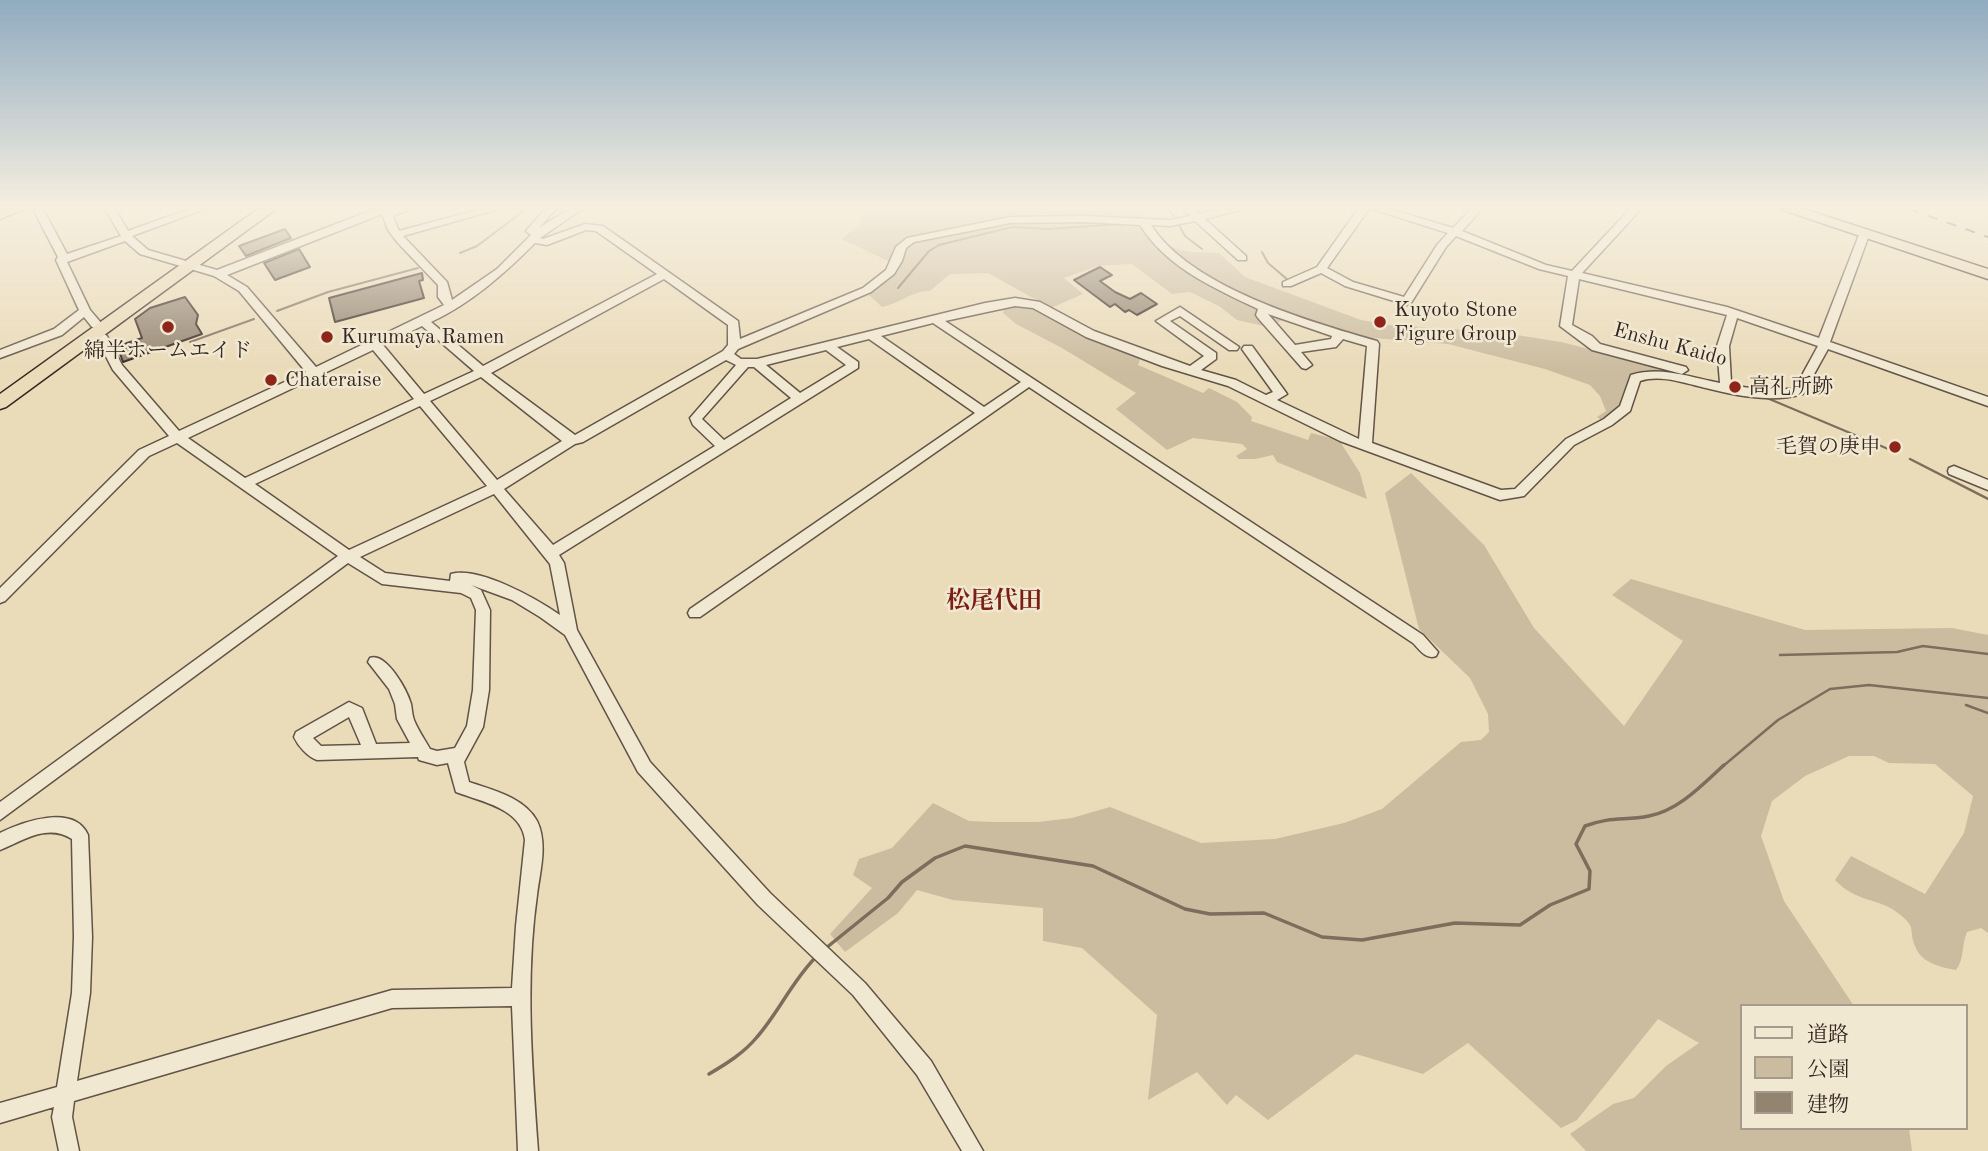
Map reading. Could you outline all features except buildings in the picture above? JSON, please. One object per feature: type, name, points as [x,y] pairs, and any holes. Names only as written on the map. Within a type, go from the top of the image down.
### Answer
[{"type":"highway","points":[[0,393],[92,323],[189,263]]},
{"type":"highway","points":[[1952,263],[1988,274]]},
{"type":"highway","points":[[0,403],[92,323]]},
{"type":"street","points":[[62,263],[117,367],[176,436],[382,578],[470,590],[476,594],[483,610],[481,690],[475,727],[456,762],[461,787],[525,815],[532,828],[533,863],[523,931],[520,997],[528,1151]]},
{"type":"street","points":[[179,263],[218,274],[243,289],[314,373]]},
{"type":"street","points":[[218,274],[248,263]]},
{"type":"street","points":[[420,263],[443,284],[444,297],[451,307]]},
{"type":"street","points":[[0,597],[134,461],[176,436],[424,322],[479,289],[507,263]]},
{"type":"street","points":[[647,263],[734,324],[731,350],[734,360],[750,364],[800,399]]},
{"type":"street","points":[[0,812],[348,556],[497,487],[571,441],[579,439],[731,350],[867,290],[890,272],[894,263]]},
{"type":"street","points":[[1181,263],[1293,321],[1375,347],[1369,384],[1365,446]]},
{"type":"street","points":[[1287,284],[1321,270],[1326,263]]},
{"type":"street","points":[[1321,270],[1349,284],[1407,301],[1431,263]]},
{"type":"street","points":[[1532,263],[1733,314],[1988,402]]},
{"type":"street","points":[[1574,275],[1586,263]]},
{"type":"street","points":[[724,447],[696,418],[750,364],[1000,304],[1037,305],[1090,334],[1191,371],[1227,381],[1321,429],[1500,495],[1509,495],[1519,492],[1570,442],[1608,422],[1626,408],[1635,378],[1648,374],[1664,375],[1775,394],[1800,391],[1825,344],[1854,263]]},
{"type":"street","points":[[243,484],[482,372],[664,275]]},
{"type":"street","name":"Enshu Kaido","points":[[1574,275],[1566,326],[1596,347],[1775,394]]},
{"type":"street","points":[[479,289],[489,297]]},
{"type":"street","points":[[1267,309],[1261,311],[1262,315],[1307,365]]},
{"type":"street","points":[[1191,371],[1212,356],[1162,321],[1180,311],[1233,347]]},
{"type":"street","points":[[1725,382],[1723,346],[1733,314]]},
{"type":"street","points":[[936,320],[1418,639],[1431,653]]},
{"type":"street","points":[[424,322],[482,372],[571,441]]},
{"type":"street","points":[[0,354],[58,332],[92,323]]},
{"type":"street","points":[[1295,349],[1332,344],[1337,341],[1338,334]]},
{"type":"street","points":[[871,335],[984,413]]},
{"type":"street","points":[[376,345],[551,554],[560,574],[570,631],[644,768],[764,899],[859,989],[924,1068],[973,1151]]},
{"type":"street","points":[[551,554],[854,365],[828,346]]},
{"type":"street","points":[[1248,349],[1281,394],[1265,400]]},
{"type":"street","points":[[695,613],[1030,381]]},
{"type":"street","points":[[1954,471],[1988,485]]},
{"type":"street","points":[[408,581],[457,578],[494,587],[558,620],[570,631]]},
{"type":"street","points":[[375,662],[395,685],[403,704],[405,719],[425,755],[437,758],[460,754]]},
{"type":"street","points":[[371,751],[422,750]]},
{"type":"street","points":[[0,842],[18,831],[50,825],[73,829],[80,835],[83,937],[81,993],[62,1117],[69,1151]]},
{"type":"street","points":[[0,1113],[392,999],[520,997]]},
{"type":"green space","points":[[892,263],[1230,263],[1245,277],[1361,320],[1390,325],[1498,332],[1561,342],[1674,370],[1669,373],[1644,370],[1632,375],[1621,406],[1601,420],[1597,417],[1606,411],[1600,396],[1590,385],[1545,369],[1448,344],[1373,338],[1289,317],[1268,327],[1237,320],[1219,306],[1190,292],[1172,294],[1132,264],[1098,266],[1064,278],[1083,294],[1051,308],[988,273],[950,274],[930,291],[882,307],[869,295],[881,286],[897,265]]},
{"type":"green space","points":[[1032,306],[1140,359],[1138,365],[1203,393],[1209,388],[1237,402],[1252,417],[1251,421],[1308,440],[1311,433],[1339,440],[1360,473],[1367,499],[1277,462],[1273,455],[1239,459],[1236,456],[1247,449],[1242,444],[1193,438],[1167,450],[1116,409],[1136,393],[1062,348],[1016,324],[1003,313],[1004,307]]},
{"type":"green space","points":[[1411,473],[1484,545],[1534,628],[1624,726],[1683,641],[1612,595],[1631,579],[1805,630],[1952,628],[1988,635],[1988,933],[1981,928],[1967,932],[1961,961],[1956,970],[1926,960],[1915,946],[1910,926],[1898,913],[1851,893],[1835,880],[1851,856],[1925,894],[1964,833],[1973,796],[1935,764],[1889,763],[1874,756],[1849,756],[1805,776],[1772,801],[1761,836],[1784,901],[1853,1004],[1740,1004],[1740,1130],[1909,1130],[1912,1151],[1586,1151],[1570,1134],[1613,1104],[1634,1098],[1666,1066],[1699,1043],[1658,1019],[1577,1120],[1561,1128],[1468,1043],[1423,1074],[1356,1054],[1268,1120],[1236,1095],[1227,1105],[1197,1072],[1148,1100],[1157,1015],[1082,948],[1043,941],[1043,908],[953,900],[917,890],[898,913],[845,952],[830,934],[872,888],[853,875],[859,859],[892,848],[933,803],[969,821],[993,822],[1038,822],[1072,818],[1110,807],[1201,843],[1275,839],[1344,823],[1382,809],[1461,742],[1481,740],[1489,732],[1488,714],[1470,678],[1419,629],[1385,493]]},
{"type":"waterway","points":[[898,288],[919,263]]},
{"type":"waterway","points":[[1268,263],[1288,280]]},
{"type":"waterway","points":[[277,311],[328,292],[418,268]]},
{"type":"waterway","points":[[190,342],[254,319]]},
{"type":"waterway","points":[[1767,398],[1893,451]]},
{"type":"waterway","points":[[1910,459],[1988,499]]},
{"type":"waterway","points":[[1780,655],[1897,652],[1923,646],[1988,654]]},
{"type":"waterway","points":[[1722,767],[1778,720],[1830,689],[1869,685],[1988,698]]},
{"type":"waterway","points":[[1966,705],[1988,713]]},
{"type":"waterway","points":[[826,948],[888,898],[902,882],[935,858],[965,846],[1093,866],[1185,909],[1210,914],[1264,913],[1322,937],[1362,940],[1455,923],[1520,925],[1550,905],[1589,889],[1590,871],[1576,844],[1585,826],[1660,813],[1689,796],[1724,765]]},
{"type":"waterway","points":[[709,1074],[752,1043],[816,957]]},
{"type":"place","name":"Kuyoto Stone Figure Group","points":[[1380,322]]},
{"type":"place","name":"綿半ホームエイド","points":[[168,327]]},
{"type":"place","name":"Kurumaya Ramen","points":[[327,337]]},
{"type":"place","name":"Chateraise","points":[[271,380]]},
{"type":"place","name":"高礼所跡","points":[[1735,387]]},
{"type":"place","name":"毛賀の庚申","points":[[1895,447]]},
{"type":"district","name":"松尾代田","points":[[994,602]]}]
